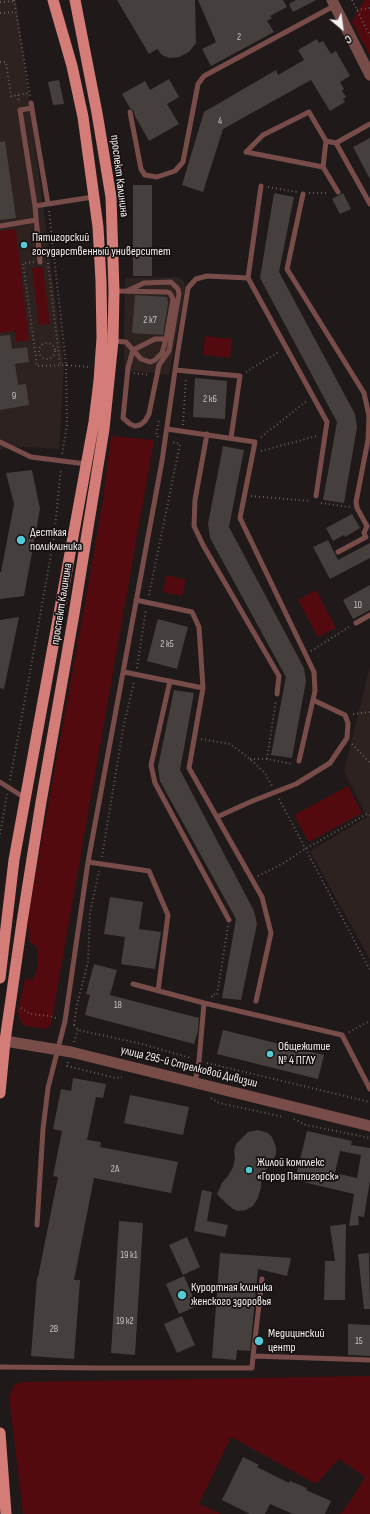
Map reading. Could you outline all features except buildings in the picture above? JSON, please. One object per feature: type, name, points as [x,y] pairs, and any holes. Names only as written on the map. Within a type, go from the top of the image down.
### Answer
[{"type":"main road","name":"проспект Калинина","points":[[0,978],[14,860],[94,422],[102,338],[98,227],[83,117],[72,66],[53,0]]},
{"type":"main road","name":"проспект Калинина","points":[[0,1093],[3,1040],[10,1006],[31,863],[104,429],[113,341],[114,291],[111,197],[75,0]]},
{"type":"main road","points":[[14,860],[31,863]]},
{"type":"main road","points":[[0,1433],[6,1514]]},
{"type":"street","points":[[333,3],[370,75]]},
{"type":"street","name":"улица 295-й Стрелковой Дивизии","points":[[3,1040],[58,1049],[370,1126]]},
{"type":"lane","points":[[130,112],[141,168],[145,176],[157,177],[175,171],[183,162],[198,84],[204,76],[333,3]]},
{"type":"lane","points":[[40,262],[35,206],[20,107],[31,105],[48,204]]},
{"type":"lane","points":[[323,167],[246,152],[263,135],[309,112],[326,141],[323,167],[338,192]]},
{"type":"lane","points":[[326,141],[336,143],[370,124]]},
{"type":"lane","points":[[336,143],[370,204]]},
{"type":"lane","points":[[261,186],[248,278],[327,422],[316,496]]},
{"type":"lane","points":[[303,194],[287,269],[364,393],[369,416],[368,440],[356,502],[357,508],[367,526],[364,533],[366,537],[338,552]]},
{"type":"lane","points":[[35,206],[93,197]]},
{"type":"lane","points":[[0,226],[36,220]]},
{"type":"lane","points":[[37,1225],[43,1129],[48,1088],[64,1021],[88,862],[124,672],[165,441],[188,288],[196,279],[212,276],[248,278]]},
{"type":"lane","points":[[127,291],[144,283],[156,282],[171,282],[178,289],[178,303],[169,351],[159,365],[149,414],[145,421],[140,425],[135,426],[123,418],[127,372],[133,350],[155,339],[166,339]]},
{"type":"lane","points":[[113,341],[126,342],[141,359],[150,362],[155,360],[162,353],[173,299],[170,293],[114,291]]},
{"type":"lane","points":[[175,370],[240,376],[231,438]]},
{"type":"lane","points":[[364,393],[370,390]]},
{"type":"lane","points":[[167,429],[255,442],[240,518],[314,672],[315,691],[299,761]]},
{"type":"lane","points":[[207,434],[195,500],[194,526],[279,676],[278,694]]},
{"type":"lane","points":[[0,442],[31,457],[86,464]]},
{"type":"lane","points":[[136,600],[192,612],[199,627],[203,688],[189,768],[262,897],[271,933],[256,1001]]},
{"type":"lane","points":[[356,623],[370,615]]},
{"type":"lane","points":[[124,672],[203,688]]},
{"type":"lane","points":[[170,681],[151,765],[155,783],[229,920]]},
{"type":"lane","points":[[217,817],[296,784],[330,763],[346,738],[348,723],[345,715],[313,700]]},
{"type":"lane","points":[[0,782],[25,799]]},
{"type":"lane","points":[[88,862],[149,872],[168,915],[158,991]]},
{"type":"lane","points":[[133,984],[204,1003],[342,1035],[370,1089]]},
{"type":"lane","points":[[195,1082],[200,1061],[204,1003]]},
{"type":"lane","points":[[0,1366],[100,1368],[252,1368],[262,1279]]},
{"type":"lane","points":[[253,1356],[370,1360]]},
{"type":"path","points":[[0,2],[14,0],[31,105]]},
{"type":"path","points":[[352,0],[370,34]]},
{"type":"path","points":[[357,10],[370,8]]},
{"type":"path","points":[[0,13],[16,12]]},
{"type":"path","points":[[0,62],[6,62],[11,96],[29,93]]},
{"type":"path","points":[[18,95],[20,107]]},
{"type":"path","points":[[261,186],[303,194],[338,192]]},
{"type":"path","points":[[0,834],[54,537],[67,425],[66,365],[48,204]]},
{"type":"path","points":[[48,261],[57,351],[60,365]]},
{"type":"path","points":[[23,263],[37,366],[66,365],[90,367]]},
{"type":"path","points":[[47,359],[43,358],[40,352],[41,346],[46,343],[53,346],[57,351]]},
{"type":"path","points":[[240,376],[287,347]]},
{"type":"path","points":[[47,359],[54,356],[57,351]]},
{"type":"path","points":[[36,353],[40,352]]},
{"type":"path","points":[[47,359],[48,366]]},
{"type":"path","points":[[74,1025],[77,1005],[88,962],[90,913],[123,729],[136,674],[147,602],[180,444],[187,371]]},
{"type":"path","points":[[127,372],[156,375]]},
{"type":"path","points":[[255,442],[313,396]]},
{"type":"path","points":[[160,413],[156,435],[162,441],[180,444]]},
{"type":"path","points":[[252,454],[326,434]]},
{"type":"path","points":[[244,495],[357,508]]},
{"type":"path","points":[[306,655],[356,623]]},
{"type":"path","points":[[267,758],[278,694]]},
{"type":"path","points":[[345,715],[370,712]]},
{"type":"path","points":[[194,738],[230,744],[250,759],[265,773],[370,970]]},
{"type":"path","points":[[346,738],[370,764]]},
{"type":"path","points":[[250,759],[267,758],[298,765],[299,761]]},
{"type":"path","points":[[252,879],[282,864],[305,849],[367,814],[370,815]]},
{"type":"path","points":[[218,995],[229,920]]},
{"type":"path","points":[[10,1006],[20,1008],[30,1014],[50,1016],[74,1025],[78,1030],[142,1044],[200,1061],[370,1102]]},
{"type":"path","points":[[342,1035],[370,1021]]},
{"type":"shaded area","name":"Пятигорский государственный университет","points":[[0,0],[16,0],[64,366],[59,449],[12,446],[0,450]]},
{"type":"shaded area","points":[[364,0],[370,0],[370,55],[352,22]]},
{"type":"shaded area","points":[[16,229],[29,340],[16,342],[15,331],[0,333],[0,231]]},
{"type":"shaded area","points":[[43,267],[50,324],[39,325],[32,268]]},
{"type":"shaded area","points":[[176,277],[184,281],[185,289],[169,375],[124,370],[125,278]]},
{"type":"shaded area","points":[[205,336],[232,339],[230,358],[203,355]]},
{"type":"shaded area","points":[[111,436],[154,440],[51,1024],[47,1029],[30,1027],[23,1025],[19,1018],[18,1011],[25,979],[33,980],[38,966],[37,947],[29,941],[28,917],[89,581],[103,499]]},
{"type":"shaded area","points":[[167,575],[186,580],[182,596],[163,592]]},
{"type":"shaded area","points":[[316,590],[336,628],[318,637],[298,600]]},
{"type":"shaded area","points":[[370,666],[370,959],[310,851],[367,817],[344,771]]},
{"type":"shaded area","points":[[348,786],[362,813],[309,842],[294,815]]},
{"type":"shaded area","points":[[370,1376],[370,1514],[340,1514],[349,1503],[365,1477],[339,1459],[316,1484],[231,1437],[199,1504],[221,1514],[23,1514],[9,1397],[15,1384],[23,1382]]},
{"type":"place","name":"Пятигорский государственный университет","points":[[24,245]]},
{"type":"place","name":"Десткая поликлиника","points":[[21,540]]},
{"type":"place","name":"Общежитие № 4 ПГЛУ","points":[[270,1054]]},
{"type":"place","name":"Жилой комплекс «Город Пятигорск»","points":[[249,1170]]},
{"type":"place","name":"Курортная клиника женского здоровья","points":[[182,1295]]},
{"type":"place","name":"Медицинский центр","points":[[259,1341]]}]
